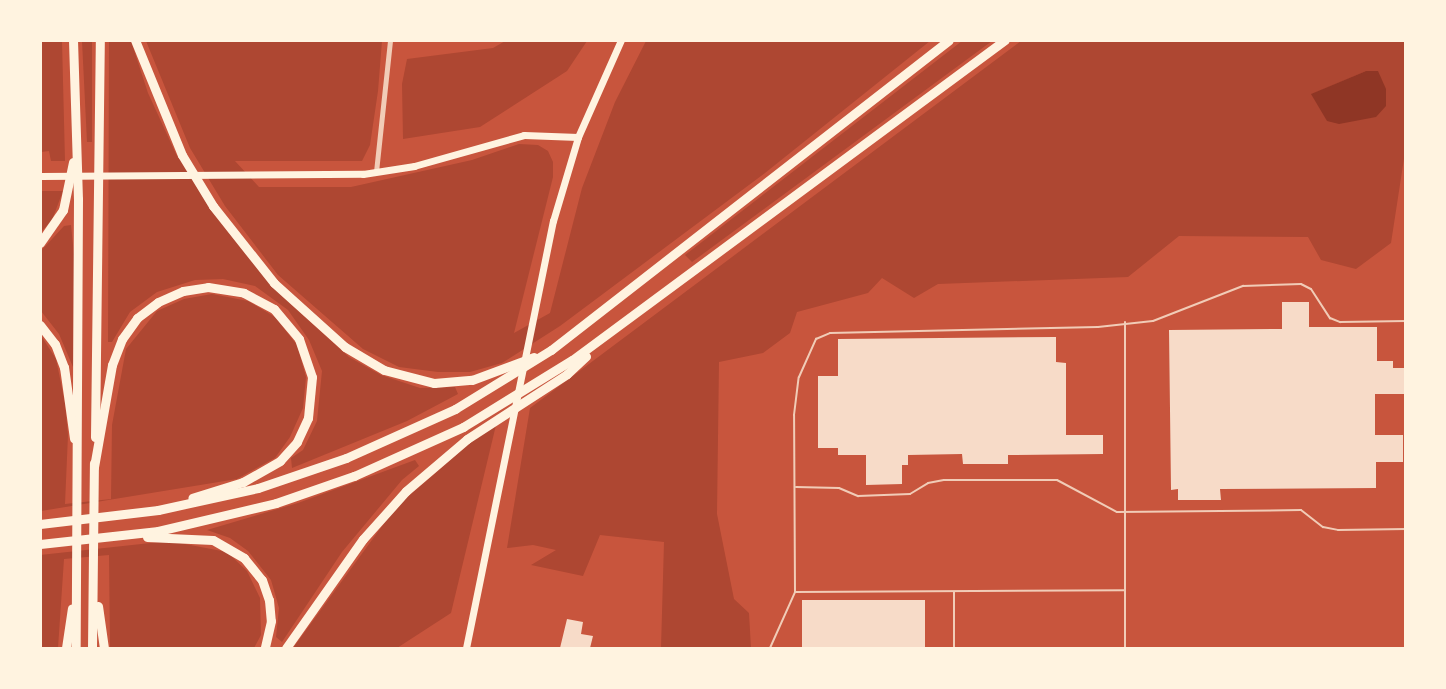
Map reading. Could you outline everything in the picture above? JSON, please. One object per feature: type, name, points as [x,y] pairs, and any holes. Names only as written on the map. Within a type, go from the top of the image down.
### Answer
[{"type":"highway","points":[[73,40],[77,139],[76,648]]},
{"type":"highway","points":[[92,648],[100,40]]},
{"type":"highway","points":[[135,40],[182,155],[213,206],[274,283],[345,347],[384,370],[434,383],[472,380],[551,350]]},
{"type":"highway","points":[[40,524],[158,510],[258,488],[374,447],[455,409],[551,350],[949,40]]},
{"type":"highway","points":[[40,545],[116,537],[238,514],[382,465],[498,408],[610,333],[1005,40]]},
{"type":"highway","points":[[40,243],[63,210],[77,139]]},
{"type":"highway","points":[[94,467],[112,365],[122,339],[137,318],[158,302],[195,288],[232,289],[266,303],[292,327],[309,364],[312,390],[304,431],[290,452],[261,474],[158,510]]},
{"type":"highway","points":[[40,325],[55,344],[64,367],[78,469]]},
{"type":"highway","points":[[286,648],[363,539],[406,491],[467,439],[567,374],[610,333]]},
{"type":"highway","points":[[116,537],[195,537],[221,543],[236,552],[257,572],[266,590],[271,621],[265,648]]},
{"type":"highway","points":[[66,648],[77,573]]},
{"type":"highway","points":[[93,573],[104,648]]},
{"type":"main road","points":[[466,648],[538,287],[578,137],[621,40]]},
{"type":"main road","points":[[40,176],[376,172],[427,163],[516,136],[578,137]]},
{"type":"street","points":[[376,172],[390,40]]},
{"type":"lane","points":[[770,648],[795,592],[795,415],[799,377],[816,339],[830,333],[1098,327],[1125,322],[1153,321],[1243,286],[1301,284],[1311,289],[1330,318],[1340,322],[1406,321]]},
{"type":"lane","points":[[1125,322],[1125,648]]},
{"type":"lane","points":[[796,487],[838,488],[858,496],[910,494],[928,483],[944,480],[1057,480],[1109,511],[1301,510],[1323,526],[1338,530],[1406,530]]},
{"type":"lane","points":[[795,592],[1125,590]]},
{"type":"lane","points":[[954,592],[954,648]]},
{"type":"shaded area","points":[[507,40],[587,41],[567,71],[480,127],[403,139],[402,84],[407,59],[493,48]]},
{"type":"shaded area","points":[[40,41],[62,41],[65,161],[51,161],[49,151],[41,152]]},
{"type":"shaded area","points":[[82,41],[92,41],[92,142],[87,142]]},
{"type":"shaded area","points":[[109,41],[131,41],[148,93],[176,154],[213,213],[273,288],[349,357],[381,375],[420,388],[455,387],[458,394],[407,421],[292,468],[291,458],[303,450],[317,421],[322,371],[309,340],[288,310],[255,286],[223,279],[195,280],[157,292],[130,312],[112,342],[108,342]]},
{"type":"shaded area","points":[[146,41],[382,41],[370,145],[362,161],[235,161],[259,187],[351,187],[472,160],[519,144],[538,145],[548,151],[553,162],[553,177],[514,333],[550,313],[582,188],[615,102],[646,41],[930,41],[765,173],[560,326],[502,363],[470,372],[438,372],[399,367],[363,349],[278,275],[225,206],[190,148]]},
{"type":"shaded area","points":[[962,41],[992,41],[692,262],[685,255]]},
{"type":"shaded area","points":[[1021,41],[1405,41],[1405,152],[1391,243],[1356,269],[1321,260],[1308,237],[1179,236],[1128,277],[938,284],[914,298],[882,278],[868,293],[797,312],[790,333],[763,353],[719,362],[717,514],[734,599],[749,613],[751,648],[661,648],[664,542],[600,535],[583,576],[531,565],[556,550],[533,545],[507,548],[530,408]],"holes":[[[1366,71],[1319,106],[1312,94]]]},
{"type":"shaded area","points":[[1366,71],[1378,71],[1386,89],[1386,106],[1376,117],[1339,124],[1327,121],[1311,94]]},
{"type":"shaded area","points":[[41,191],[63,191],[52,220],[41,232]]},
{"type":"shaded area","points":[[71,225],[74,255],[73,367],[59,334],[41,311],[40,252],[64,226]]},
{"type":"shaded area","points":[[212,294],[248,301],[275,317],[297,345],[306,377],[303,408],[290,437],[275,458],[237,479],[41,511],[40,334],[56,359],[65,403],[68,435],[65,504],[111,499],[112,425],[126,349],[157,311],[184,299]]},
{"type":"shaded area","points":[[496,425],[451,613],[397,648],[293,648],[396,507],[470,443]]},
{"type":"shaded area","points":[[415,460],[419,466],[402,480],[342,552],[282,642],[276,637],[279,608],[271,580],[248,551],[230,538],[207,530],[298,503]]},
{"type":"shaded area","points":[[169,541],[227,552],[247,571],[260,598],[261,635],[254,648],[110,648],[109,555],[64,559],[58,648],[41,648],[40,555]]},
{"type":"building","points":[[1282,302],[1309,302],[1309,327],[1377,327],[1377,361],[1393,361],[1393,368],[1406,368],[1406,394],[1375,394],[1375,435],[1403,435],[1403,462],[1376,462],[1376,488],[1220,489],[1221,500],[1178,500],[1178,489],[1171,490],[1169,330],[1282,329]]},
{"type":"building","points":[[1056,337],[1056,362],[1066,363],[1066,435],[1103,435],[1103,454],[1008,455],[1008,464],[963,464],[962,454],[908,455],[908,465],[902,465],[902,484],[866,485],[866,455],[838,455],[838,448],[818,448],[818,376],[838,376],[838,339]]},
{"type":"building","points":[[802,600],[925,600],[925,648],[802,648]]},
{"type":"building","points":[[567,619],[583,622],[581,634],[593,636],[590,648],[560,648]]}]
